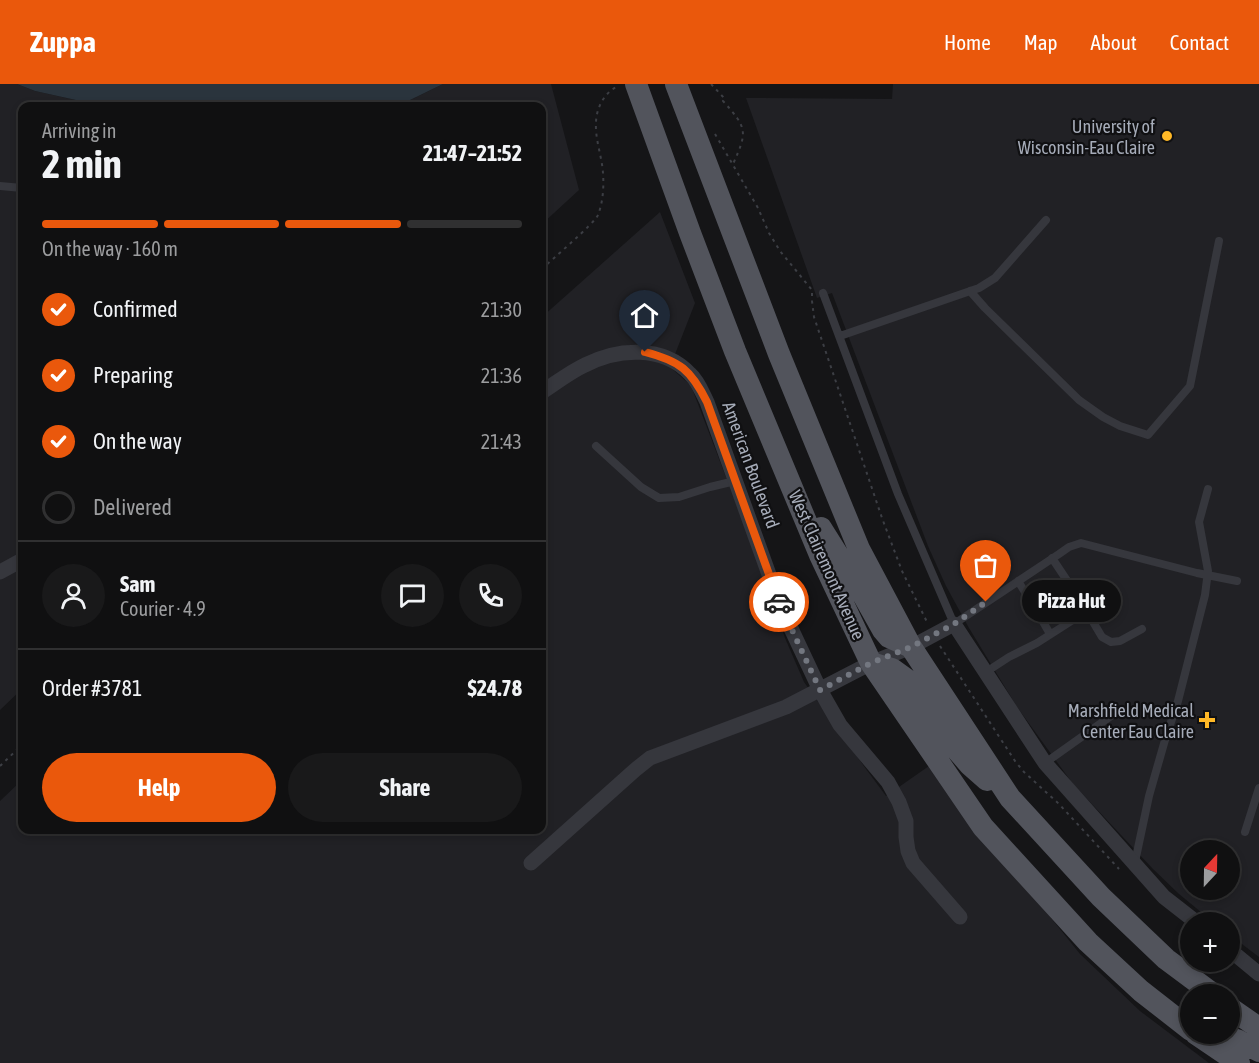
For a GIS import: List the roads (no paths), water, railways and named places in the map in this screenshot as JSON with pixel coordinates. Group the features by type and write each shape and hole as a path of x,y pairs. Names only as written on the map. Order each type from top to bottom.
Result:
{"main road":[{"name":"West Clairemont Avenue","path":"636,84 735,351 820,555 871,663 983,827 1088,942 1141,991 1180,1021"},
{"name":"West Clairemont Avenue","path":"676,84 778,354 859,549 911,647 1010,798 1101,897 1166,959 1200,984"},
{"path":"789,479 883,630 889,637 911,647"},
{"path":"871,663 892,669 910,682 957,750 970,765 1010,798"},
{"path":"1240,1015 1259,1028"},
{"path":"1240,1042 1259,1051"},
{"name":"West Clairemont Avenue","path":"1212,1044 1239,1063"}],"street":[{"name":"American Boulevard","path":"546,389 586,364 622,352 645,352 670,360 690,373 707,402 780,605 820,690 840,725 888,782 899,802 906,821 908,851 913,863 960,917"},
{"path":"0,572 18,562"},
{"path":"531,863 650,758 786,707 954,624 1045,763 1164,897 1183,912"},
{"path":"1240,958 1259,974"}],"lane":[{"path":"0,186 18,188"},
{"path":"840,336 979,288 995,278 1046,220"},
{"path":"969,291 1079,400 1120,426 1148,435 1190,386 1219,241"},
{"path":"823,293 898,494 954,624 1076,544 1084,543 1237,581"},
{"path":"596,446 641,488 659,498 679,497 735,481"},
{"path":"1135,864 1149,796 1178,701 1205,595 1208,575 1199,522 1208,489"},
{"path":"1052,558 1102,636 1112,642 1120,641 1142,628"},
{"path":"1018,581 1050,634"},
{"path":"986,672 1087,611"},
{"path":"1045,763 1111,716"},
{"path":"1245,832 1259,788"}],"place":[{"name":"University of Wisconsin-Eau Claire","path":"1167,136"},
{"name":"Pizza Hut","path":"986,602"},
{"name":"Marshfield Medical Center Eau Claire","path":"1207,720"}]}
